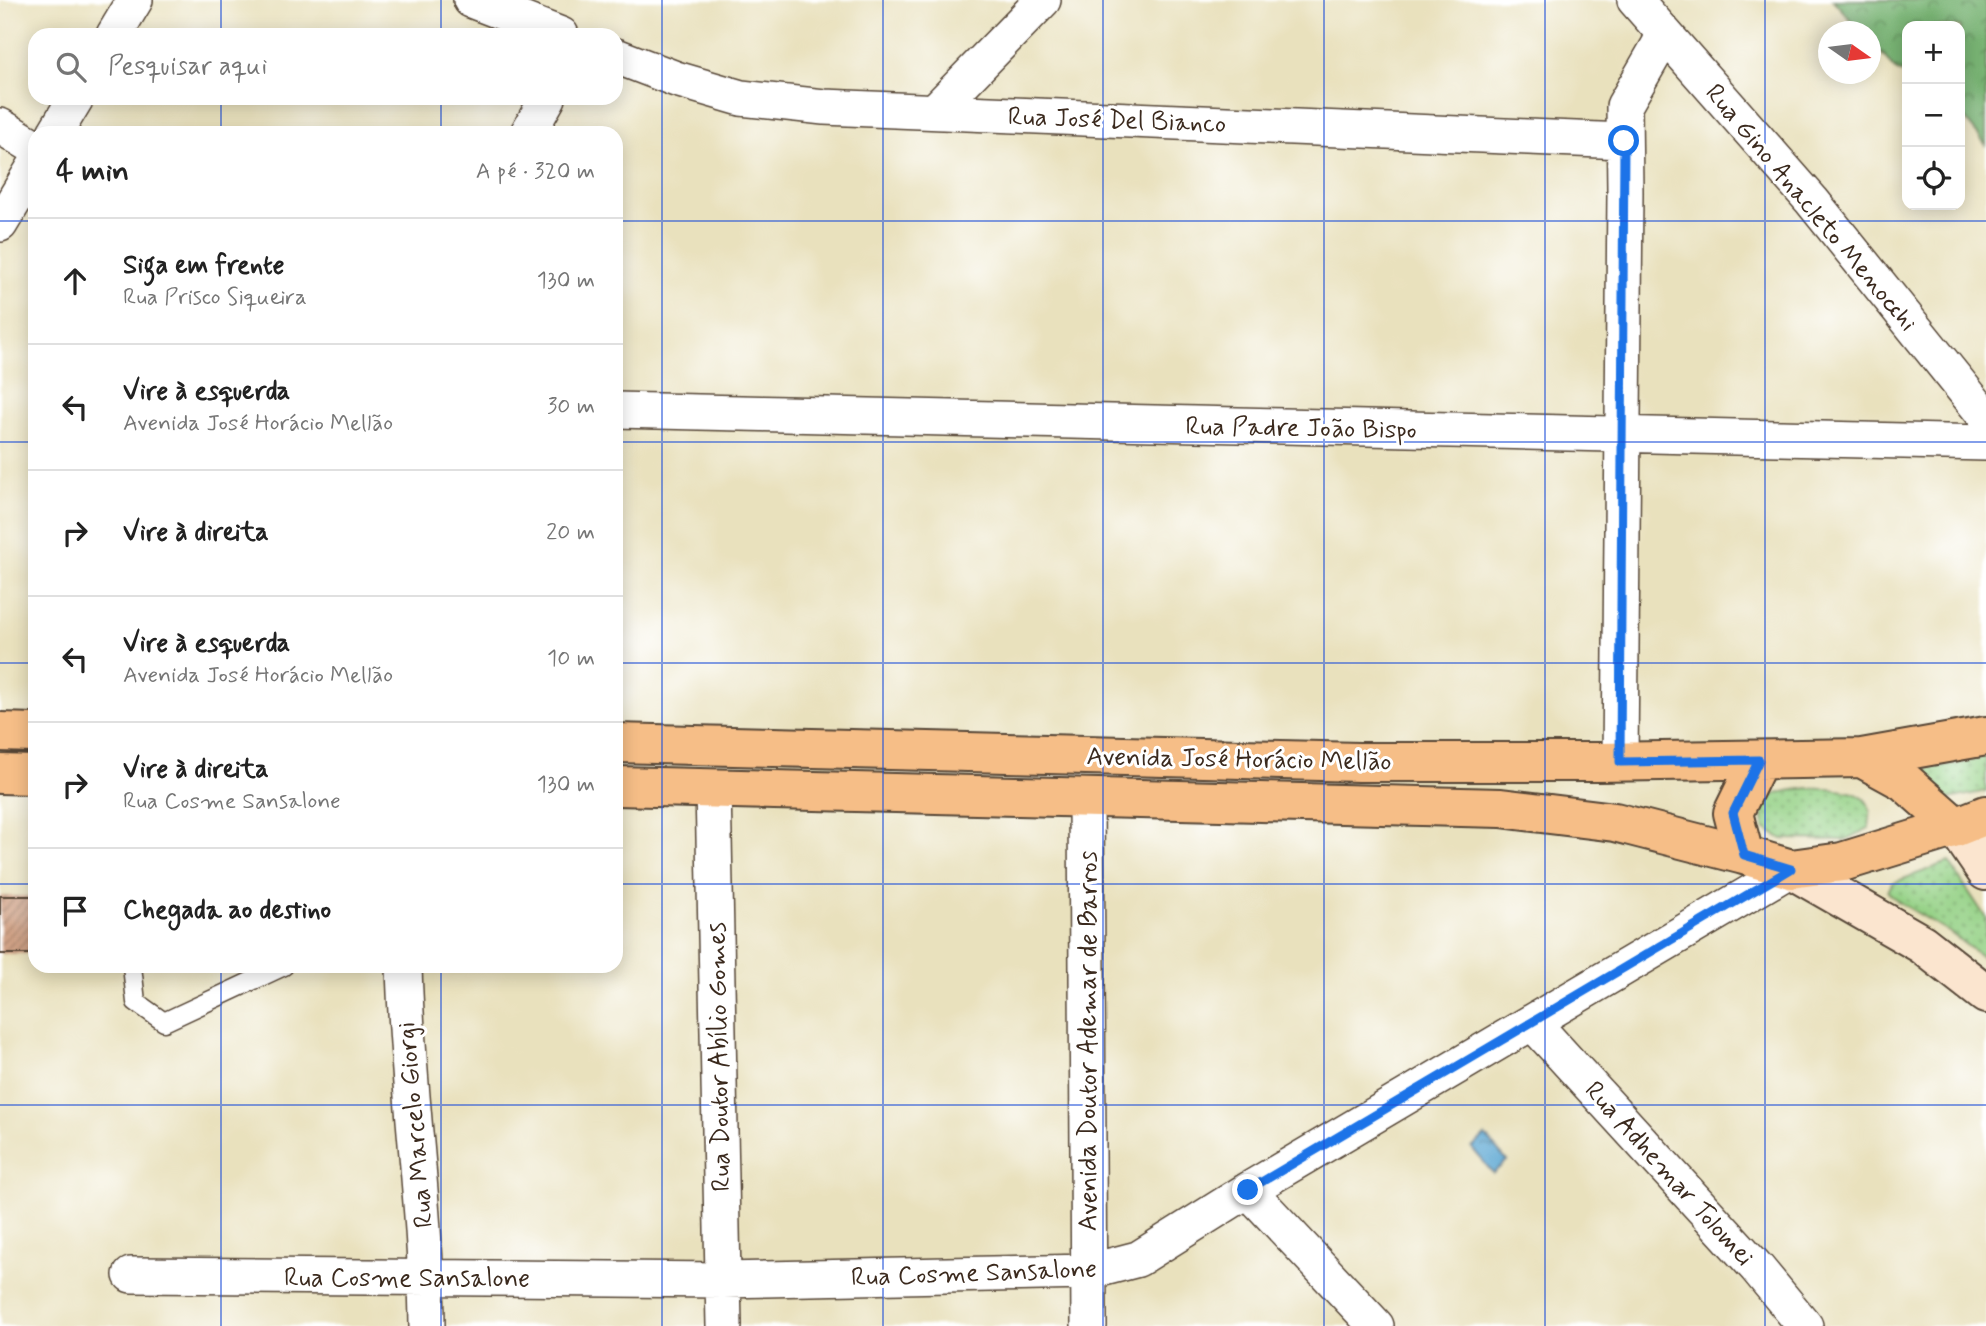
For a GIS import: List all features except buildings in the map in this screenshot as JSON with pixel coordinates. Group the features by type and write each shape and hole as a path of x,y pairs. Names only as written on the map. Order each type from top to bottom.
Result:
{"main road":[{"path":"0,732 28,733"},
{"name":"Avenida José Horácio Mellão","path":"623,743 1360,762 1620,762 1862,758 1986,736"},
{"path":"1862,758 1971,821 1986,871"},
{"path":"1744,855 1733,813 1759,760"},
{"path":"0,774 28,775"},
{"name":"Avenida José Horácio Mellão","path":"623,786 1501,808 1615,822 1791,869 1922,944 1986,994"},
{"name":"Avenida José Horácio Mellão","path":"1791,869 1842,862 1971,821"}],"street":[{"path":"118,28 135,0"},
{"path":"471,0 544,28"},
{"path":"935,111 1043,0"},
{"name":"Rua Gino Anacleto Menocchi","path":"1635,0 1812,201 1986,417"},
{"path":"1620,762 1624,106 1665,35"},
{"name":"Rua José Del Bianco","path":"623,59 676,79 741,98 824,107 1624,141"},
{"path":"59,126 72,105"},
{"path":"532,126 544,105"},
{"path":"0,126 28,143"},
{"path":"0,225 28,178"},
{"name":"Rua Padre João Bispo","path":"623,411 1986,443"},
{"name":"Rua Doutor Abílio Gomes","path":"713,788 724,1326"},
{"name":"Avenida Doutor Ademar de Barros","path":"1086,797 1089,1326"},
{"name":"Rua Cosme Sansalone","path":"131,1275 723,1280 1088,1272 1138,1259 1248,1190 1791,869"},
{"name":"Rua Marcelo Giorgi","path":"404,973 426,1277 426,1326"},
{"name":"Rua Adhemar Tolomei","path":"1532,1022 1757,1268 1805,1326"},
{"path":"1248,1190 1376,1326"}],"lane":[{"path":"133,973 136,1002 164,1023 269,973"}],"green space":[{"path":"1833,0 1986,0 1986,145 1965,119 1965,21 1902,21 1902,72 1897,71 1881,53 1881,21 1852,21"},
{"path":"1986,756 1986,791 1949,799 1919,781 1928,768"},
{"path":"1808,788 1845,791 1862,797 1870,811 1869,828 1845,840 1782,839 1765,828 1763,816 1767,801 1780,793"},
{"path":"1949,862 1986,918 1986,960 1888,892 1892,883"}],"water":[{"path":"1485,1136 1507,1161 1493,1173 1472,1148"}],"route":[{"path":"1248,1190 1791,869 1744,855 1733,813 1759,760 1620,762 1624,141"}]}
